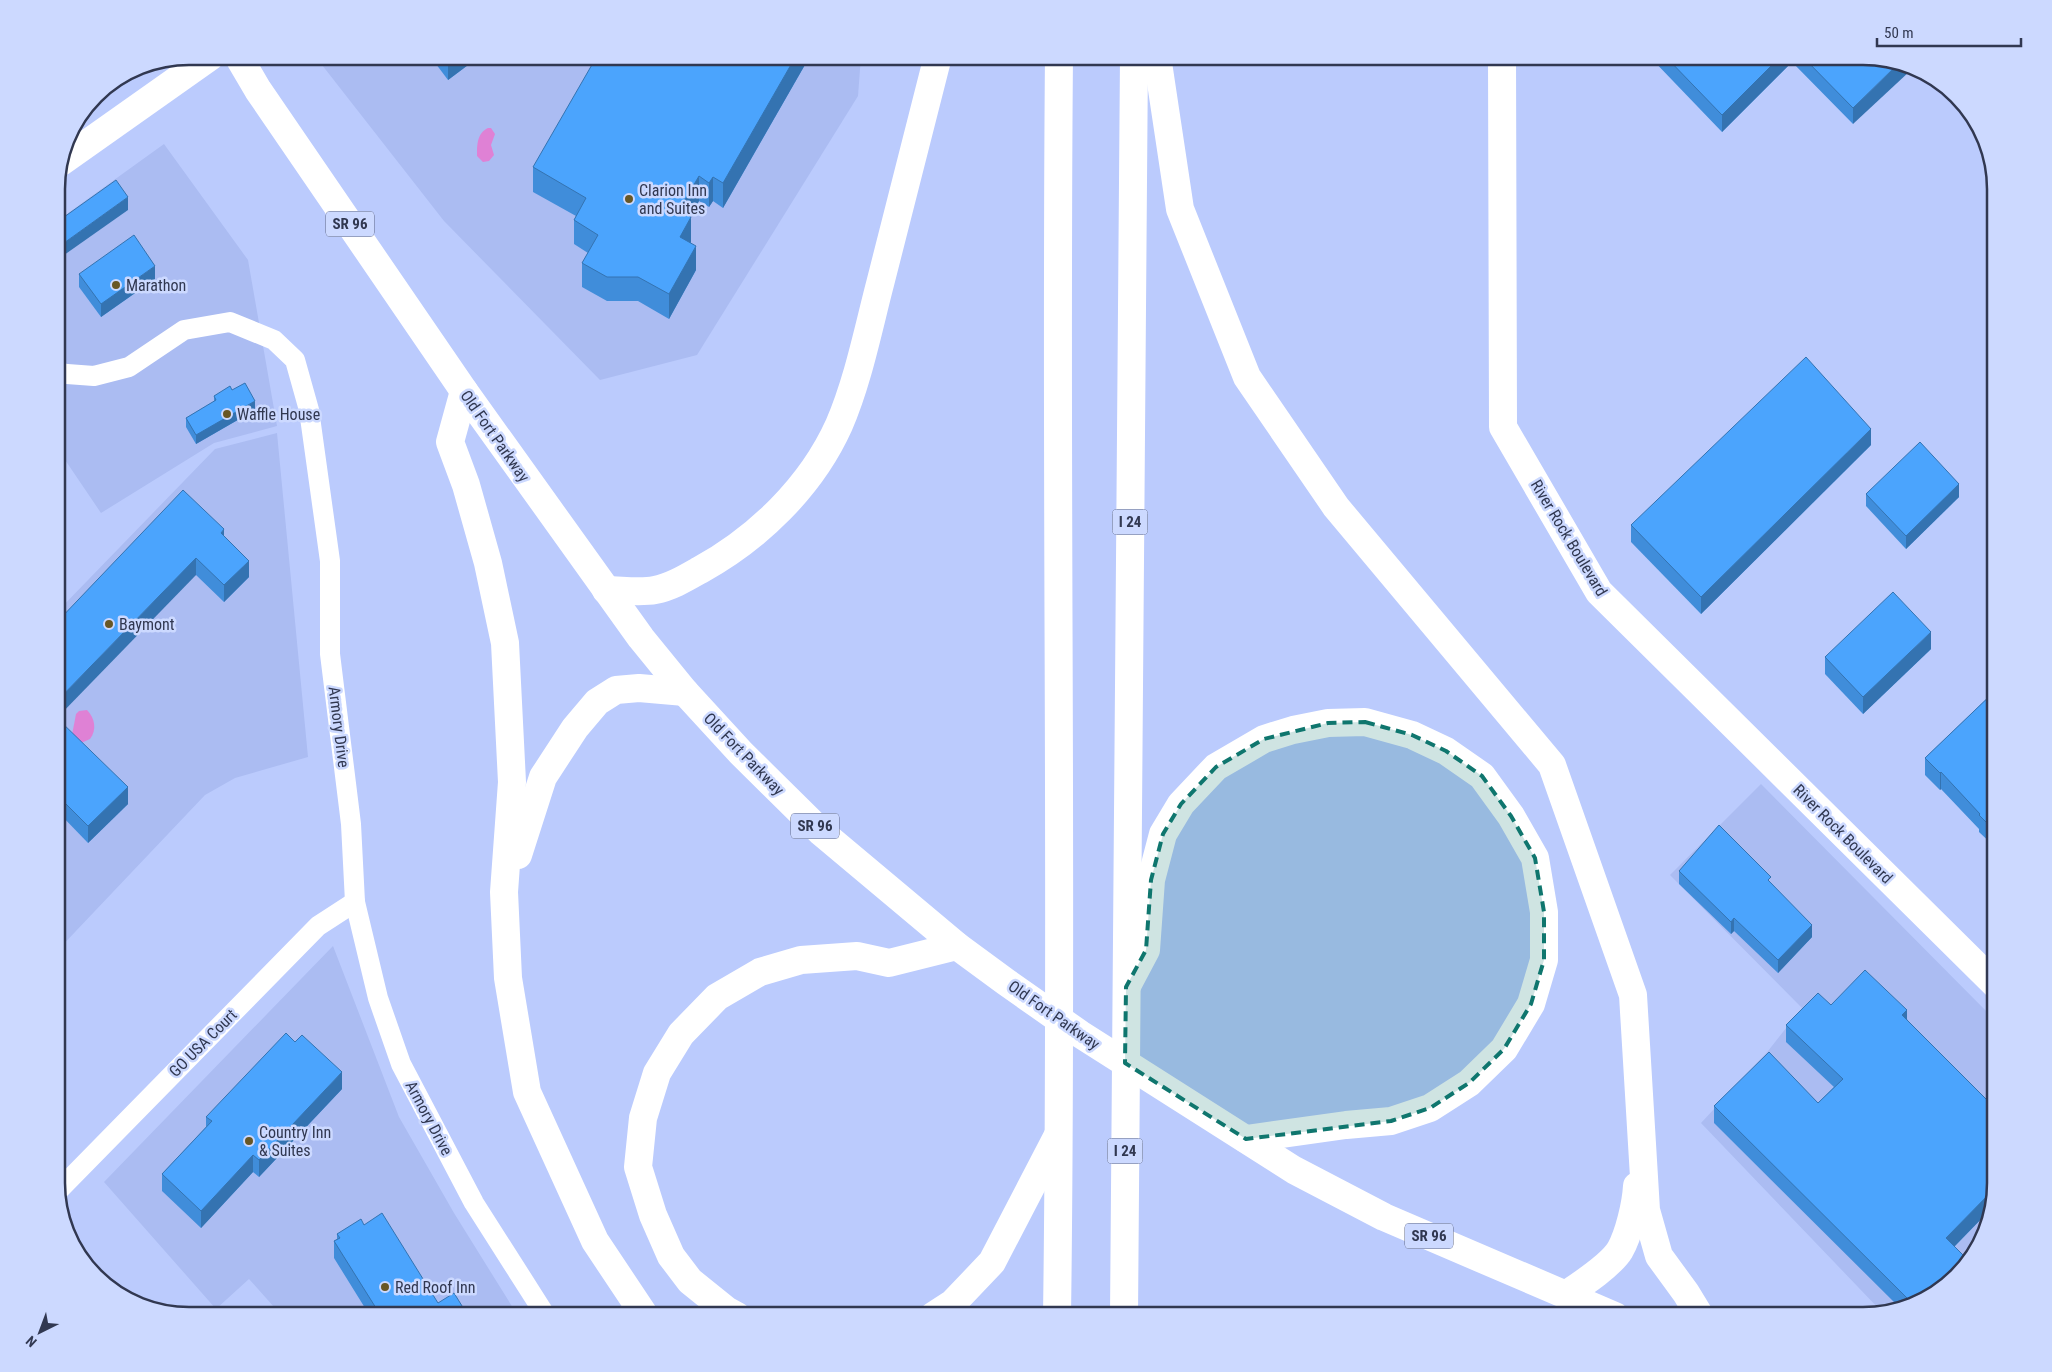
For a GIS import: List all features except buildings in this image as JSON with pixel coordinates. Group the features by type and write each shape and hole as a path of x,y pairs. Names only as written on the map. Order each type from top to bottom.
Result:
{"main road":[{"path":"69,156 198,65"},
{"name":"Old Fort Parkway","path":"243,65 258,90 464,391 606,590 685,692 740,753 821,832 957,946 1080,1034 1294,1170 1384,1217 1595,1307"},
{"path":"606,590 654,591 678,583 710,565 760,530 809,475 826,448 838,426 866,337 936,65"},
{"path":"1057,1307 1060,1131 1058,65"},
{"name":"I 24","path":"1124,1307 1134,65"},
{"path":"1158,65 1180,209 1247,377 1336,507 1552,765 1633,995 1642,1116 1636,1205 1620,1250 1594,1275 1567,1294"},
{"name":"River Rock Boulevard","path":"1502,65 1503,427 1599,592 1987,976"},
{"path":"464,391 450,442 466,485 488,563 505,644 512,782 504,892 508,978 526,1092 595,1240 639,1307"},
{"path":"508,978 518,853 543,777 575,728 597,702 616,690 639,688 685,692"},
{"path":"1126,987 1146,950 1151,880 1164,834 1181,804 1216,768 1264,739 1293,730 1328,723 1365,722 1420,739 1446,751 1482,776 1511,816 1535,858 1544,912 1544,960 1531,1004 1504,1049 1469,1083 1430,1108 1391,1121 1346,1125 1246,1139"},
{"path":"722,1307 690,1281 671,1256 653,1215 638,1168 644,1118 657,1073 681,1034 717,997 760,972 801,960 857,956 889,963 957,946"},
{"path":"948,1307 954,1303 992,1262 1060,1131"},
{"path":"1641,1140 1646,1210 1659,1256 1695,1307"}],"street":[{"name":"Armory Drive","path":"65,374 94,376 129,367 184,330 230,322 274,340 295,360 309,410 330,561 330,654 351,824 355,902 378,998 401,1064 474,1203 540,1307"},
{"name":"GO USA Court","path":"65,1184 318,926 355,902"}],"highlighted area":[{"path":"1365,722 1412,735 1446,751 1482,776 1511,816 1535,858 1544,912 1544,960 1531,1004 1504,1049 1469,1083 1430,1108 1391,1121 1246,1139 1125,1063 1126,987 1146,950 1151,880 1163,834 1181,804 1216,767 1264,739 1328,723"}],"shaded area":[{"name":"Clarion Inn and Suites","path":"322,65 860,65 858,96 697,355 600,380 444,221"},
{"path":"488,128 491,128 495,134 491,145 494,155 489,161 483,162 477,156 478,144 480,136"},
{"path":"164,144 248,260 277,426 214,443 101,513 65,460 65,215"},
{"path":"277,433 308,757 235,778 205,795 65,943 65,604 215,449"},
{"path":"87,710 93,720 94,732 90,739 81,743 72,735 76,714 79,711"},
{"path":"1761,784 1987,1012 1987,1183 1983,1215 1966,1252 1945,1276 1932,1286 1903,1300 1877,1306 1701,1123 1768,1051 1802,1008 1670,875"},
{"path":"333,946 399,1117 454,1213 512,1307 274,1307 249,1279 218,1307 214,1307 104,1182"}],"place":[{"name":"Clarion Inn and Suites","path":"629,199"},
{"name":"Marathon","path":"116,285"},
{"name":"Waffle House","path":"227,414"},
{"name":"Baymont","path":"109,624"},
{"name":"Country Inn & Suites","path":"249,1141"},
{"name":"Red Roof Inn","path":"385,1287"}]}
